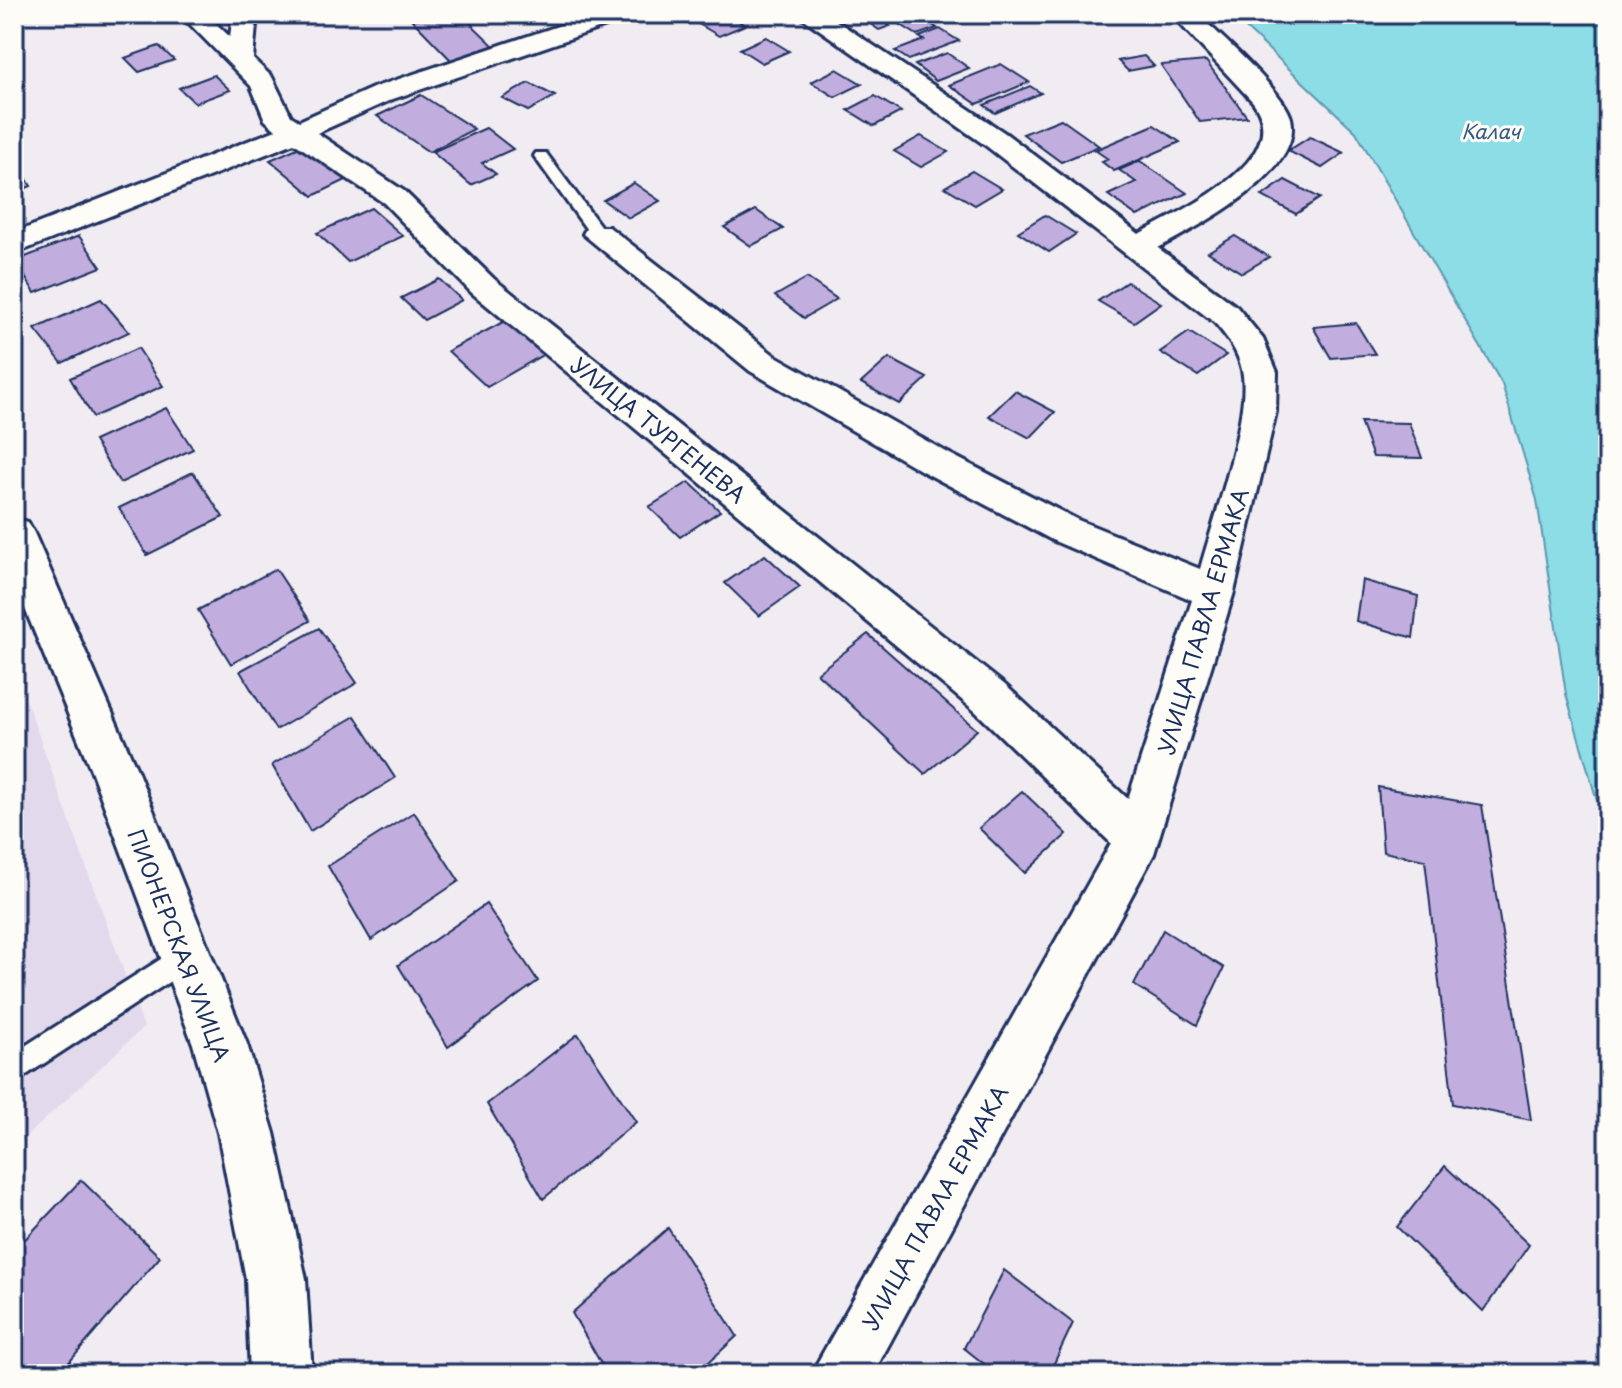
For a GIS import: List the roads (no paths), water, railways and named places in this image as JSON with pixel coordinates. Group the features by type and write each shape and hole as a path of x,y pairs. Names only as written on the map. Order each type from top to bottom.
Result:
{"street":[{"name":"УЛИЦА ТУРГЕНЕВА","path":"192,14 263,83 279,120 394,197 483,286 990,698 1138,839"},
{"path":"240,61 245,14"},
{"path":"14,244 297,132 384,93 618,14"},
{"name":"УЛИЦА ПАВЛА ЕРМАКА","path":"809,14 995,139 1226,315 1247,339 1260,372 1259,412 1214,592 1138,839 841,1374"},
{"path":"1137,247 1226,196 1255,173 1274,149 1280,132 1277,114 1213,42 1183,14"},
{"path":"598,234 762,363 935,462 1065,530 1214,592"},
{"name":"ПИОНЕРСКАЯ УЛИЦА","path":"14,533 114,770 220,1044 246,1133 276,1279 281,1374"}],"lane":[{"path":"541,156 598,234"},
{"path":"14,1069 186,956"}],"water":[{"name":"Калач","path":"1231,14 1608,14 1608,839 1566,694 1537,500 1502,384 1356,132"}]}
